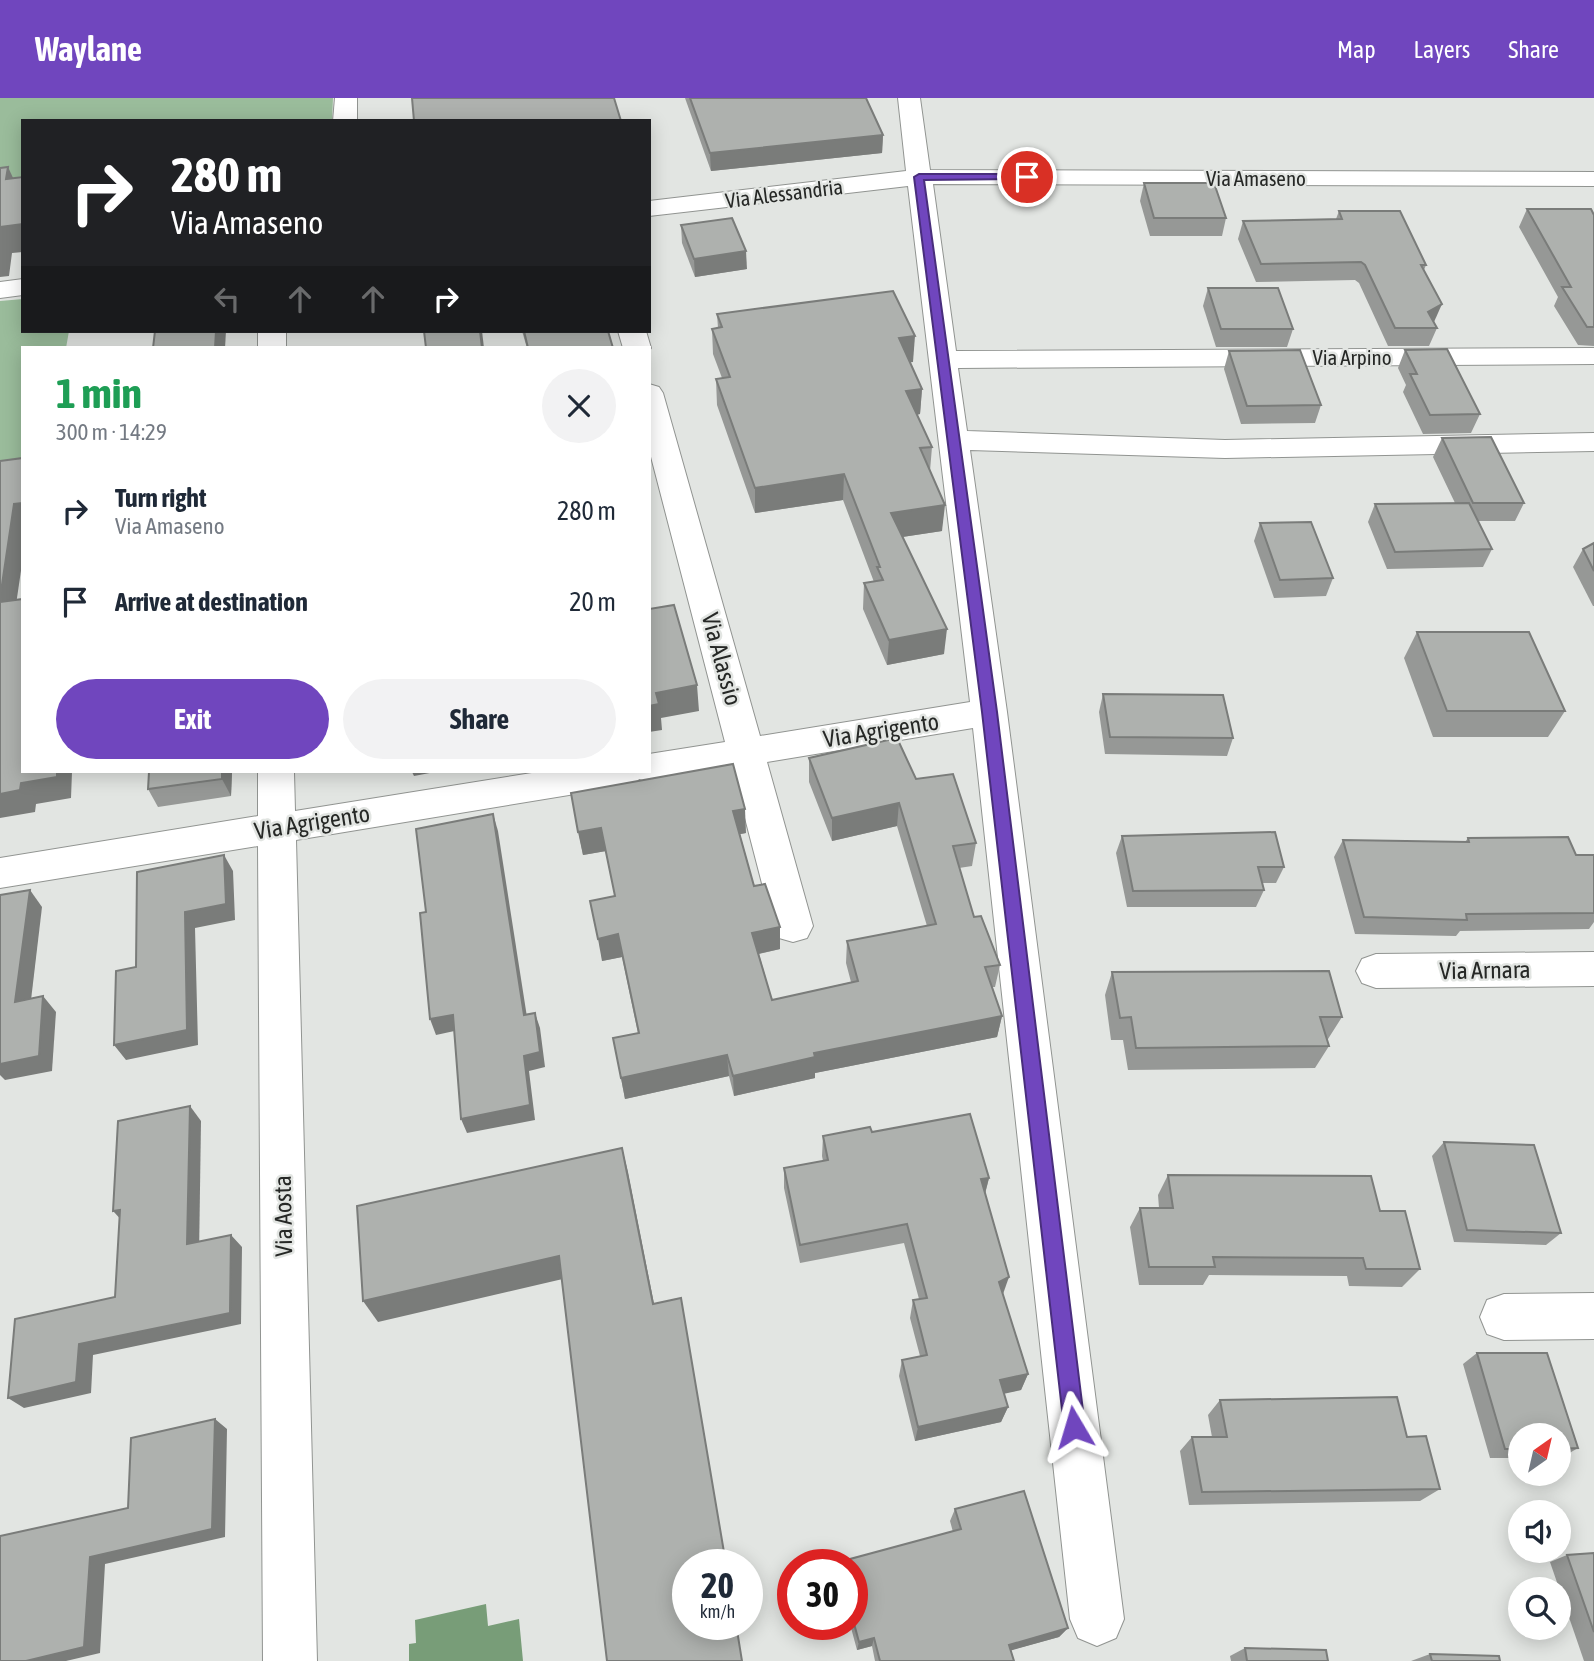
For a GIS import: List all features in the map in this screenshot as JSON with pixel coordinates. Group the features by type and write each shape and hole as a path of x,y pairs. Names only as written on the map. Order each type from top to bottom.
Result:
{"street":[{"path":"345,119 346,98"},
{"path":"909,98 989,712 1097,1619"},
{"name":"Via Amaseno","path":"919,177 1594,179"},
{"name":"Via Alessandria","path":"651,209 919,177"},
{"path":"0,290 21,287"},
{"name":"Via Arpino","path":"943,360 1594,356"},
{"name":"Via Alassio","path":"651,400 793,926"},
{"path":"954,440 1225,449 1594,442"},
{"name":"Via Agrigento","path":"651,768 989,712"},
{"name":"Via Aosta","path":"276,773 290,1661"},
{"name":"Via Agrigento","path":"0,873 618,773"},
{"name":"Via Arnara","path":"1376,971 1594,969"},
{"path":"1504,1317 1594,1316"}],"shaded area":[{"path":"0,98 333,98 332,119 21,119 21,181 0,183"},
{"path":"21,299 21,333 69,333 66,346 21,346 21,465 0,468 0,301"},
{"path":"486,1604 488,1626 519,1619 523,1661 409,1661 409,1644 416,1643 415,1620"}],"building":[{"path":"412,98 614,98 620,119 414,119"},
{"path":"690,98 866,98 883,135 710,153"},
{"path":"8,167 6,179 21,177 21,224 0,227 0,168"},
{"path":"1144,183 1214,183 1226,218 1154,218"},
{"path":"1527,209 1591,209 1594,215 1594,327 1587,327 1562,287 1571,287"},
{"path":"1339,211 1400,211 1426,265 1421,265 1442,304 1428,312 1437,328 1395,328 1365,265 1361,262 1261,264 1243,221 1342,219"},
{"path":"732,218 746,251 694,259 681,225"},
{"path":"1208,288 1278,288 1293,329 1221,329"},
{"path":"893,291 915,336 899,338 922,389 906,391 932,447 920,448 945,505 891,513 947,629 889,640 864,583 883,580 877,567 880,567 844,474 755,488 716,379 730,377 712,329 722,327 717,314"},
{"path":"155,333 216,333 215,346 153,346"},
{"path":"424,333 480,333 482,346 426,346"},
{"path":"524,333 609,333 612,346 528,346"},
{"path":"1447,349 1480,414 1430,415 1410,374 1417,374 1405,350"},
{"path":"1300,350 1321,405 1247,406 1229,351"},
{"path":"1491,437 1524,503 1473,503 1442,438"},
{"path":"21,458 21,503 14,504 0,598 0,461"},
{"path":"1469,503 1492,549 1395,552 1375,504"},
{"path":"1311,522 1333,578 1280,580 1260,523"},
{"path":"1594,543 1594,571 1583,549"},
{"path":"21,599 21,773 57,773 57,777 21,783 20,790 0,794 0,602"},
{"path":"674,605 697,685 656,693 659,704 651,706 651,609"},
{"path":"1417,632 1529,632 1565,711 1447,711"},
{"path":"1103,694 1223,695 1233,738 1110,737"},
{"path":"897,738 916,779 953,774 976,843 953,846 974,917 981,916 1000,965 985,967 1002,1016 814,1053 815,1057 733,1076 727,1055 621,1078 613,1038 639,1033 618,934 598,939 590,901 615,896 601,828 578,832 571,793 733,764 745,809 733,811 754,886 765,884 780,927 752,933 772,1000 858,981 847,941 936,924 899,803 832,818 809,758"},
{"path":"149,773 222,773 222,779 148,789"},
{"path":"493,814 524,1015 535,1013 540,1052 524,1056 530,1105 461,1119 453,1015 430,1019 420,913 426,912 416,829"},
{"path":"1275,832 1284,867 1258,867 1264,890 1133,891 1122,836"},
{"path":"1568,837 1576,855 1594,855 1594,913 1466,914 1467,920 1364,917 1343,840 1469,842 1468,838"},
{"path":"224,855 226,904 185,912 187,1030 114,1045 116,971 136,967 137,872"},
{"path":"30,890 15,1002 43,996 39,1056 0,1064 0,895"},
{"path":"1329,971 1342,1017 1320,1017 1329,1046 1136,1048 1131,1017 1120,1018 1112,972"},
{"path":"190,1106 187,1244 231,1235 230,1313 79,1344 76,1382 8,1398 15,1319 115,1297 120,1210 113,1211 118,1121"},
{"path":"970,1114 989,1178 981,1179 1009,1277 999,1282 1028,1374 1000,1380 1008,1407 918,1427 902,1360 927,1355 913,1300 927,1298 907,1224 800,1245 784,1168 828,1160 823,1136 870,1127 872,1132"},
{"path":"1444,1142 1534,1145 1561,1233 1467,1230"},
{"path":"622,1148 653,1304 681,1298 723,1549 672,1549 672,1640 739,1640 742,1661 607,1661 559,1256 363,1301 357,1206"},
{"path":"1168,1175 1371,1176 1380,1211 1405,1211 1420,1269 1366,1269 1363,1258 1213,1257 1215,1267 1149,1267 1140,1208 1173,1208"},
{"path":"1477,1353 1547,1353 1570,1423 1508,1423 1508,1449 1505,1449"},
{"path":"1397,1397 1407,1437 1426,1436 1440,1489 1202,1492 1192,1437 1227,1437 1220,1400"},
{"path":"215,1419 212,1529 90,1557 84,1647 26,1661 0,1661 0,1536 128,1508 131,1438"},
{"path":"1572,1430 1578,1448 1572,1448"},
{"path":"1024,1491 1068,1628 1009,1645 1014,1661 880,1661 874,1638 868,1640 868,1554 961,1529 955,1509"},
{"path":"1594,1553 1594,1632 1570,1563 1571,1555"},
{"path":"1245,1648 1326,1650 1328,1661 1247,1661"},
{"path":"1430,1654 1499,1656 1500,1661 1432,1661"}],"route":[{"path":"1027,177 919,177 989,712 1074,1427"}]}
